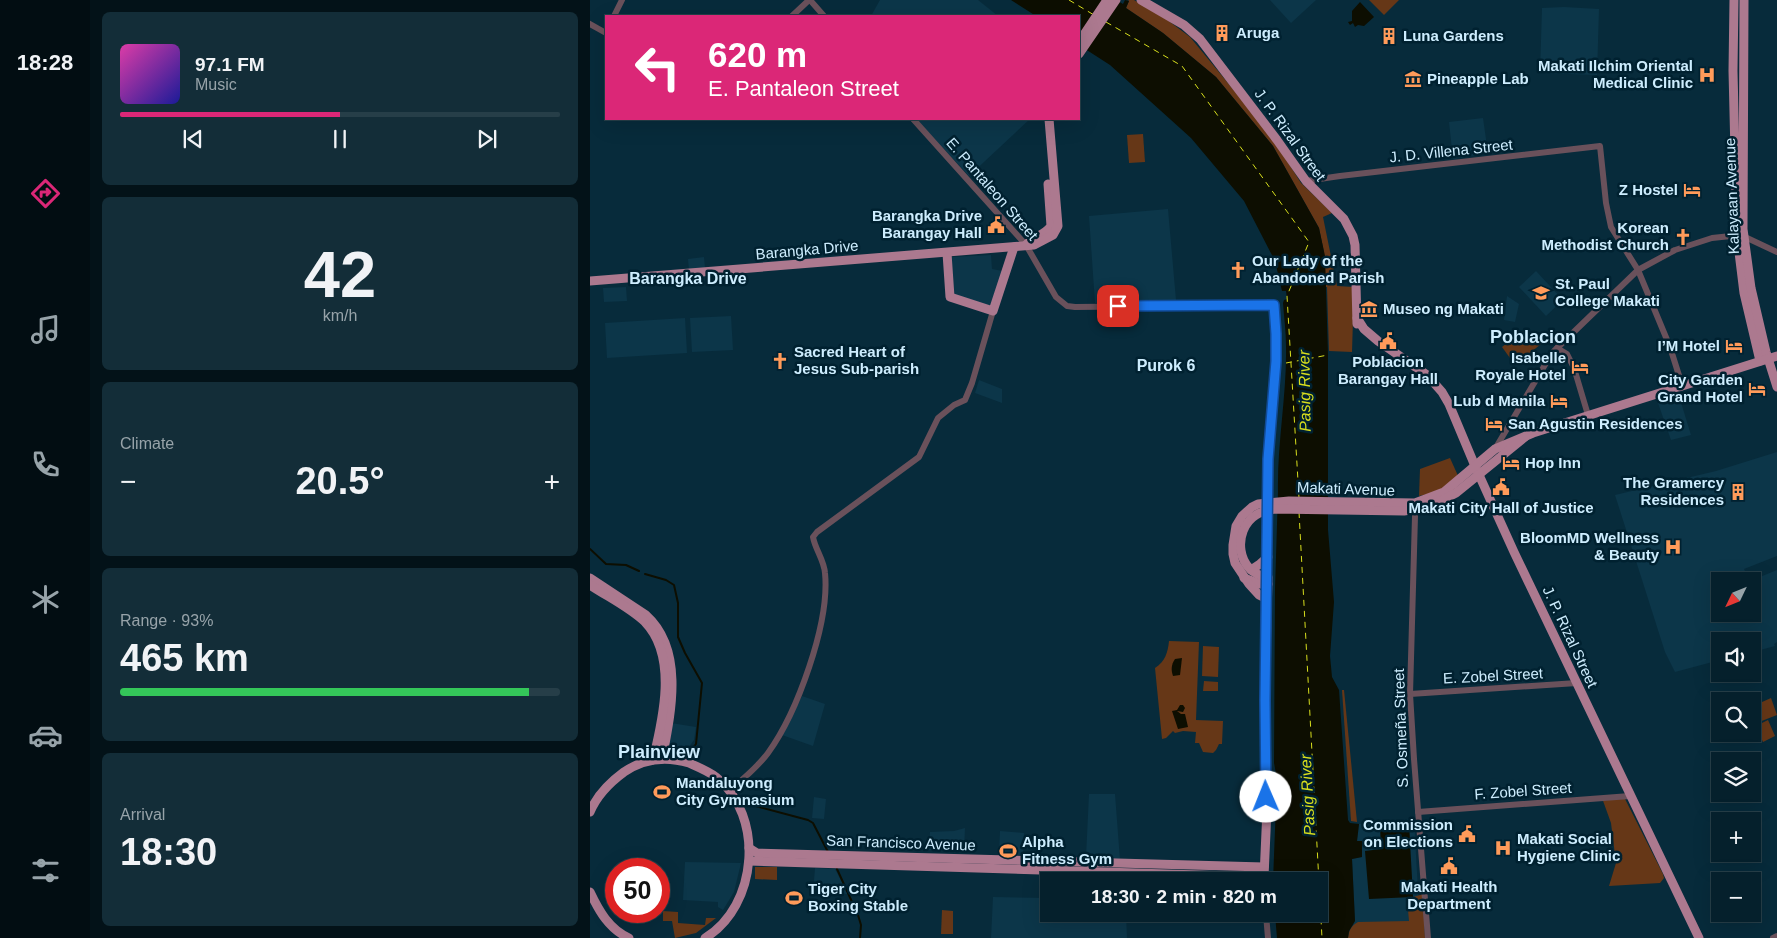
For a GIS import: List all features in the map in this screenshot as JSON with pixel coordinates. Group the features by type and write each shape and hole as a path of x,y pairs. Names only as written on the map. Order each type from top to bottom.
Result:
{"main road":[{"path":"1080,40 1107,0"},
{"path":"1080,53 1116,0"},
{"name":"J. P. Rizal Street","path":"1141,0 1184,26 1200,39 1272,133 1306,182 1344,219 1353,236 1357,325 1361,333 1369,339 1378,341 1427,375 1450,404 1477,470 1698,938"},
{"name":"Kalayaan Avenue","path":"1734,0 1733,71 1741,237 1751,288 1777,387"},
{"name":"Kalayaan Avenue","path":"1741,237 1744,0"},
{"name":"Barangka Drive","path":"1026,244 1031,239 1049,230 1052,224 1043,120"},
{"name":"Barangka Drive","path":"590,281 947,253 1014,247 1026,244 1034,245 1051,237 1058,226 1048,120"},
{"path":"947,253 950,296 993,311 1014,247"},
{"name":"Makati Avenue","path":"1245,571 1235,563 1233,545 1236,526 1246,511 1258,504 1289,501 1403,504 1440,497 1456,492 1495,450 1525,437 1768,358"},
{"name":"Makati Avenue","path":"1440,497 1525,437"},
{"path":"1416,498 1435,492 1440,497"},
{"path":"1415,516 1443,506 1456,492"},
{"path":"1245,571 1260,564 1268,557"},
{"path":"1245,571 1268,580 1265,700 1267,809 1264,872"},
{"path":"1245,571 1254,590 1267,599"},
{"path":"590,578 646,615 660,632 666,643 672,706 658,759"},
{"path":"590,585 639,617 656,637 661,650 665,683 665,705 658,759"},
{"path":"590,812 601,792 617,777 631,767 658,759 681,761 701,768 715,777 729,790 745,822 749,861 746,878 735,906 720,927 705,938"},
{"name":"San Francisco Avenue","path":"749,848 755,852 766,853 1264,867"},
{"name":"San Francisco Avenue","path":"749,861 1064,872"},
{"path":"590,892 605,918 619,932 629,938"}],"street":[{"path":"614,15 622,0"},
{"path":"793,15 810,0 823,15"},
{"path":"590,24 605,32"},
{"name":"E. Pantaleon Street","path":"914,120 1026,244 1056,298 1067,306 1274,305 1276,352 1268,459 1268,557"},
{"name":"J. D. Villena Street","path":"1306,182 1340,176 1600,146 1606,203 1611,227 1638,270"},
{"path":"1495,450 1544,366 1558,348 1638,270 1688,245 1712,238 1741,237 1777,252"},
{"path":"1638,270 1670,348 1682,386"},
{"path":"729,790 752,771 768,752 791,712 810,663 821,621 826,580 823,562 813,537 919,458 938,418 954,405 965,400 972,383 993,311"},
{"path":"1558,348 1567,354 1574,368 1588,415"},
{"name":"S. Osmeña Street","path":"1415,516 1410,694 1428,938"},
{"path":"1268,557 1268,580"},
{"name":"E. Zobel Street","path":"1410,694 1577,683"},
{"name":"F. Zobel Street","path":"1418,812 1630,796"},
{"path":"1267,922 1268,938"},
{"path":"1773,938 1777,936"}],"shaded area":[{"path":"880,0 978,0 997,15 872,15"},
{"path":"1128,0 1134,0 1166,19 1190,37 1275,142 1301,183 1332,213 1323,217 1337,286 1354,287 1352,352 1329,351 1327,287 1324,252 1319,228 1273,146 1216,77 1163,33 1126,8"},
{"path":"1270,0 1316,0 1291,23"},
{"path":"1369,0 1399,0 1384,15"},
{"path":"1542,8 1599,9 1597,75 1540,73"},
{"path":"1483,118 1488,153 1453,159 1449,122"},
{"path":"917,120 1029,120 969,176"},
{"path":"1143,134 1145,162 1129,163 1127,135"},
{"path":"1168,209 1176,300 1095,303 1089,216"},
{"path":"991,255 992,269 1003,271 992,306 954,296 951,257"},
{"path":"704,257 705,268 689,270 688,259"},
{"name":"St. Paul College Makati","path":"1536,271 1563,300 1546,316 1519,287"},
{"path":"626,287 627,301 604,302 603,288"},
{"path":"1507,296 1519,304 1515,322 1504,320"},
{"path":"731,316 733,350 692,352 690,318"},
{"path":"685,318 687,353 607,358 605,323"},
{"path":"1522,331 1533,335 1541,344 1515,365 1502,347"},
{"path":"979,380 1002,389 1002,403 975,393"},
{"path":"1679,396 1691,435 1671,440 1658,403"},
{"path":"1777,452 1777,556 1744,569 1746,572 1711,572 1711,622 1761,622 1761,577 1777,570 1777,642 1774,644 1775,646 1761,650 1761,632 1711,632 1711,662 1675,672 1665,652 1615,495 1716,471"},
{"path":"1450,458 1459,478 1442,491 1419,496 1420,469"},
{"path":"1169,641 1199,642 1196,720 1223,721 1222,744 1219,744 1213,753 1203,752 1199,743 1195,743 1196,732 1183,731 1175,733 1173,731 1166,738 1162,739 1155,668 1165,656"},
{"path":"1203,646 1219,647 1218,677 1202,676"},
{"path":"1204,681 1218,682 1218,691 1203,691"},
{"path":"1342,690 1344,690 1357,822 1351,821"},
{"path":"802,696 825,704 813,746 782,735"},
{"path":"1771,698 1777,715 1761,721 1761,702"},
{"path":"1768,720 1775,736 1763,742 1761,724"},
{"path":"671,723 696,727 694,740 683,755 666,752"},
{"path":"1089,794 1115,794 1120,860 1086,857"},
{"path":"814,797 826,799 824,819 812,818"},
{"path":"1624,797 1663,874 1664,878 1660,883 1609,886 1616,863 1611,823 1602,798"},
{"path":"1414,819 1420,926 1348,938 1355,920 1352,859 1362,857 1361,841 1357,841 1359,824"},
{"path":"965,828 964,851 929,850 930,832 954,831"},
{"path":"1000,831 1024,833 1023,855 999,855"},
{"path":"685,862 741,863 734,892 723,910 718,907 718,902 683,900"},
{"path":"755,867 777,867 777,880 755,879"},
{"path":"815,868 835,869 848,894 813,893"},
{"path":"1423,894 1425,938 1348,938 1351,928 1358,922 1409,921 1407,899"},
{"path":"993,897 1040,898 1040,922 1126,922 1127,938 991,938"},
{"path":"942,910 953,911 953,934 941,934"},
{"path":"670,911 678,912 678,923 705,925 706,918 716,918 696,933 675,938 672,921 670,921"}],"water":[{"name":"Pasig River","path":"1011,0 1116,0 1123,4 1125,0 1129,1 1126,8 1163,33 1216,77 1273,146 1319,228 1325,256 1328,355 1328,530 1334,602 1330,656 1332,677 1339,690 1348,820 1350,823 1359,824 1357,841 1362,841 1362,857 1352,859 1355,921 1349,931 1348,938 1277,938 1276,922 1328,922 1328,872 1273,872 1277,779 1274,763 1275,590 1279,455 1286,364 1283,303 1287,299 1286,291 1282,291 1275,261 1244,201 1191,138 1110,65 1080,46 1080,15 1034,15"},
{"path":"1360,2 1374,17 1364,26 1358,25 1355,27 1353,23 1350,25 1348,22 1352,21 1352,11"},
{"path":"1182,658 1180,675 1173,676 1172,668 1175,659"},
{"path":"1180,705 1183,705 1185,708 1183,712 1177,711 1185,714 1188,727 1178,729 1172,711 1177,710"},
{"path":"1409,823 1413,897 1369,899 1365,851 1381,849 1380,824"}],"waterway":[{"path":"590,549 606,564 626,565 639,571"},
{"path":"645,574 666,580 674,585 678,603 678,637 702,683 696,744 688,754"},
{"path":"744,803 808,820 813,823 828,852"},
{"path":"837,869 858,915 861,925 860,938"}],"ferry route":[{"path":"1069,0 1094,15"},
{"path":"1106,22 1182,66 1309,242 1287,296 1299,498"},
{"path":"1286,363 1328,355"},
{"path":"1299,512 1322,938"}],"place":[{"name":"Aruga","path":"1222,33"},
{"name":"Luna Gardens","path":"1389,36"},
{"name":"Makati Ilchim Oriental Medical Clinic","path":"1707,75"},
{"name":"Pineapple Lab","path":"1413,79"},
{"name":"Z Hostel","path":"1692,190"},
{"name":"Barangka Drive Barangay Hall","path":"996,225"},
{"name":"Korean Methodist Church","path":"1683,237"},
{"name":"Our Lady of the Abandoned Parish","path":"1238,270"},
{"name":"St. Paul College Makati","path":"1541,293"},
{"name":"Museo ng Makati","path":"1369,309"},
{"name":"Poblacion Barangay Hall","path":"1388,341"},
{"name":"I’M Hotel","path":"1734,346"},
{"name":"Sacred Heart of Jesus Sub-parish","path":"780,361"},
{"name":"Isabelle Royale Hotel","path":"1580,367"},
{"name":"City Garden Grand Hotel","path":"1757,389"},
{"name":"Lub d Manila","path":"1559,401"},
{"name":"San Agustin Residences","path":"1494,424"},
{"name":"Hop Inn","path":"1511,463"},
{"name":"Makati City Hall of Justice","path":"1501,487"},
{"name":"The Gramercy Residences","path":"1738,492"},
{"name":"BloomMD Wellness & Beauty","path":"1673,547"},
{"name":"Mandaluyong City Gymnasium","path":"662,792"},
{"name":"Commission on Elections","path":"1467,834"},
{"name":"Makati Social Hygiene Clinic","path":"1503,848"},
{"name":"Alpha Fitness Gym","path":"1008,851"},
{"name":"Makati Health Department","path":"1449,866"},
{"name":"Tiger City Boxing Stable","path":"794,898"}],"district":[{"name":"Barangka Drive","path":"688,278"},
{"name":"Poblacion","path":"1533,337"},
{"name":"Purok 6","path":"1166,365"},
{"name":"Plainview","path":"659,752"}],"route":[{"path":"1118,306 1274,305 1276,361 1268,459 1265,700 1266,797"}]}
